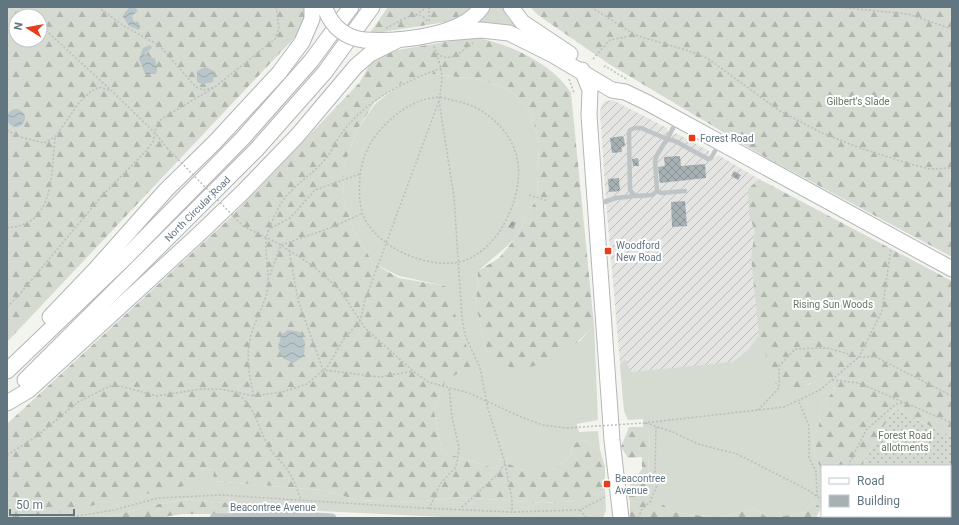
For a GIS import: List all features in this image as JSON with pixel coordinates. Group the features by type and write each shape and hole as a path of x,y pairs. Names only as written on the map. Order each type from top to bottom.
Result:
{"main road":[{"path":"11,367 49,318 94,271 128,231 230,127 279,73 302,42 312,18 312,7"},
{"name":"North Circular Road","path":"11,367 81,301 243,138 311,61 351,7"},
{"name":"North Circular Road","path":"7,398 256,150 325,72 372,7"},
{"path":"434,39 468,21 482,7"},
{"path":"511,7 522,22 569,64 590,108"},
{"path":"326,12 343,33 353,38 364,40 434,39 497,31 527,41 583,72 624,88 678,120 952,269"},
{"path":"7,404 29,390 243,192 296,136 356,66 370,54 398,40"},
{"path":"569,64 616,81 624,88"},
{"path":"583,72 590,90 612,440 621,518"},
{"path":"590,108 593,98 624,88"}],"street":[{"name":"Beacontree Avenue","path":"214,518 332,518"}],"lane":[{"path":"657,191 655,161 678,120"},
{"path":"635,196 630,190 630,130 641,128 675,141 708,159 711,158 720,143"},
{"path":"596,204 616,198 652,194 657,191 661,193 685,191"}],"path":[{"path":"98,7 124,26 160,46 196,87 203,90 214,87"},
{"path":"7,307 19,295 101,197 146,152 153,142 156,134 157,123 214,87 274,39 279,28 276,7"},
{"path":"382,30 410,16 416,15 422,16 429,24 428,7"},
{"path":"416,15 428,7"},
{"path":"591,7 635,35 707,58 780,111 820,132 850,144 910,164 930,169 952,168"},
{"path":"837,7 908,14 952,29"},
{"path":"48,32 156,134 167,148 243,226 267,237 289,250 313,266 339,289 365,328 413,371 428,382 449,387 487,400 532,421 567,428 644,423 757,411 784,407 799,402 820,390 859,357 882,311 891,244"},
{"path":"593,58 610,40 635,35"},
{"path":"7,456 37,436 78,402 110,386 120,386 157,396 201,389 221,389 254,396 282,392 307,384 324,370 328,366 343,340 360,321 365,300 439,101 442,80 441,68 434,39"},
{"path":"436,52 445,58 451,58 475,42"},
{"path":"569,64 574,93"},
{"path":"604,67 624,88"},
{"path":"254,396 250,383 249,363 251,333 267,292 269,277 267,237 280,204 328,157 341,134 364,108 379,97 405,83 441,68"},
{"path":"7,130 20,137 44,143 55,137 79,103 90,92 99,87 106,88 114,93"},
{"path":"440,97 463,102 479,110 494,121 507,135 515,153 520,172 516,195 509,215 494,239 474,257 458,262 438,263 417,259 387,244 376,234 363,213 359,188 360,174 364,155 380,130 392,117 414,102 427,98 440,97"},
{"path":"439,101 454,197 465,336 480,368 487,400 505,463 512,499 512,512"},
{"path":"7,228 31,220 38,214 48,195 55,137"},
{"path":"270,228 290,218 315,190 360,174"},
{"path":"529,195 548,201"},
{"path":"281,245 330,228 363,213"},
{"path":"269,277 281,245"},
{"path":"289,250 298,300 324,370"},
{"path":"757,411 779,388 779,366 795,349 827,348 859,357 876,357 952,396"},
{"path":"324,370 380,378 413,371"},
{"path":"832,380 859,383 952,423"},
{"path":"429,509 440,484 456,467 459,448 452,417 449,387"},
{"path":"233,392 241,396 252,408 262,435 269,448 289,472 301,500"},
{"path":"799,402 808,426 809,458 816,471 817,497"},
{"path":"848,465 866,430 896,404 903,402"},
{"path":"644,423 656,426 698,444 737,454 808,490 821,499"},
{"path":"638,518 642,509 650,502 658,483 655,472 656,426"},
{"path":"459,510 499,472 505,463"},
{"path":"66,518 114,510 158,498 222,496 429,509 512,512 580,510 610,494"},
{"path":"580,510 587,518"}],"shaded area":[{"path":"613,100 667,128 668,133 672,135 676,133 709,151 709,155 714,158 718,155 759,179 777,385 623,398 606,202 600,112 602,104 605,101"}],"green space":[{"path":"7,7 306,7 307,15 296,36 7,342"},
{"path":"388,7 474,7 453,21 369,34"},
{"path":"487,7 503,7 507,17 523,33 504,24 478,23 477,21"},
{"name":"Gilbert's Slade","path":"530,7 952,7 952,257 758,153 609,64 538,15"},
{"path":"481,36 482,39 506,46 532,58 555,74 571,93 594,325 576,344 567,351 558,357 538,365 512,369 486,349 476,305 478,271 499,258 514,240 537,198 539,143 531,111 508,89 482,80 434,74 403,82 374,103 357,130 344,166 343,197 354,231 373,263 399,278 445,286 473,365 446,380 434,411 442,452 493,468 507,463 524,471 552,471 571,455 572,444 584,440 600,450 605,467 605,491 581,501 541,503 462,497 416,502 358,500 322,490 213,481 214,470 198,468 193,484 52,514 7,518 7,424 230,218 360,82 373,58 391,51"},
{"path":"434,74 482,80 508,89 531,111 539,143 537,198 514,240 478,271 476,305 486,349 579,342 594,325 598,420 577,424 579,432 598,431 600,450 584,440 572,444 571,455 552,471 524,471 507,463 493,468 442,452 434,411 446,380 445,286 399,276 373,263 354,231 343,197 344,166 357,130 375,104 403,82"},
{"name":"Rising Sun Woods","path":"759,179 952,281 952,437 894,408 863,465 821,465 821,469 815,455 813,437 819,426 820,414 824,404 835,388 830,381 824,380 797,388 776,384 759,335 751,258 755,231 749,215 748,189"},
{"path":"759,335 776,384 808,385 820,379 830,381 835,388 824,404 820,414 819,426 813,437 815,455 821,469 821,508 813,501 804,513 768,518 755,508 720,518 672,512 658,500 648,500 644,496 648,475 650,433 643,427 643,419 628,420 624,411 620,365 625,359 631,372 733,362 748,350"},
{"name":"Forest Road allotments","path":"894,408 952,437 952,518 830,518 951,517 951,465 863,465"},
{"path":"629,427 643,427 650,433 648,475 644,496 648,500 658,500 672,512 720,518 630,518 630,502 627,489 642,469 642,457 628,458 621,447"},
{"path":"198,468 215,470 213,481 322,490 358,500 416,502 462,497 541,503 581,501 605,491 606,510 603,518 463,518 279,509 238,510 228,502 216,503 188,499 159,504 104,518 11,518 52,514"},
{"path":"189,499 216,503 228,502 238,510 223,514 182,514 158,518 104,518 159,504"},
{"path":"813,501 821,508 816,518 768,518 804,513"},
{"path":"755,508 768,518 720,518"}],"water":[{"path":"129,7 135,7 138,11 132,16 133,20 140,26 139,30 129,26 123,17"},
{"path":"150,45 152,48 144,54 155,59 157,68 156,74 145,74 139,59 143,48"},
{"path":"206,67 214,71 213,82 203,84 197,82 197,71"},
{"path":"16,109 22,112 25,118 22,124 16,127 10,124 7,118 10,112"},
{"path":"288,330 300,332 305,342 304,356 294,363 284,359 278,348 281,335"}],"building":[{"path":"622,136 624,138 625,146 621,147 622,152 612,153 610,138"},
{"path":"680,156 681,166 705,164 706,178 660,183 658,167 665,166 664,157"},
{"path":"638,158 639,166 633,166 632,159"},
{"path":"734,171 741,175 738,180 731,176"},
{"path":"619,178 620,191 609,192 608,179"},
{"path":"685,201 687,226 672,227 671,202"},
{"path":"512,221 516,223 513,229 508,227"}],"place":[{"name":"Forest Road","path":"692,138"},
{"name":"Woodford New Road","path":"608,251"},
{"name":"Beacontree Avenue","path":"607,484"}]}
